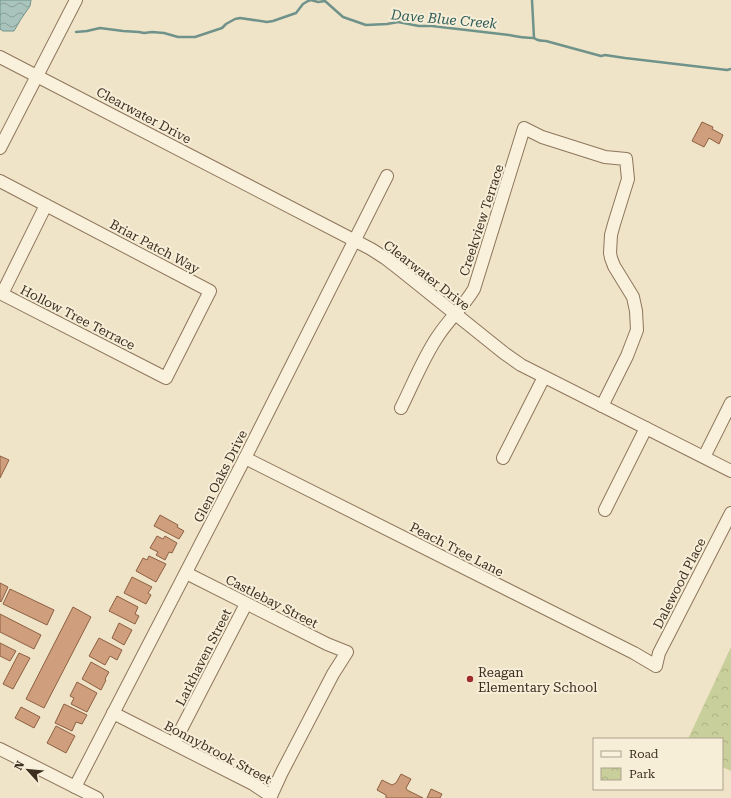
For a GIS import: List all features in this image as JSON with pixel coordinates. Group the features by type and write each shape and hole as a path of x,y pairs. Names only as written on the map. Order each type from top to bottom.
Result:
{"street":[{"path":"0,148 76,0"},
{"name":"Clearwater Drive","path":"0,57 355,241 385,258 513,360 731,471"},
{"name":"Creekview Terrace","path":"401,408 433,344 444,327 467,301 474,289 524,128 542,137 605,157 626,159 628,179 614,224 610,244 610,253 614,266 633,296 636,311 637,330 627,356 602,406"},
{"name":"Glen Oaks Drive","path":"75,787 245,458 387,176"},
{"name":"Briar Patch Way","path":"0,181 210,290 166,378"},
{"name":"Hollow Tree Terrace","path":"46,205 2,294 166,378"},
{"path":"503,458 544,377"},
{"path":"704,457 731,403"},
{"path":"605,510 646,428"},
{"name":"Peach Tree Lane","path":"245,458 634,653 656,666"},
{"name":"Dalewood Place","path":"656,666 659,653 731,513"},
{"name":"Castlebay Street","path":"186,573 327,644 348,652"},
{"name":"Larkhaven Street","path":"174,743 246,604"},
{"name":"Bonnybrook Street","path":"113,713 253,784 271,796 281,774 334,674 348,652"},
{"path":"0,749 97,798"}],"green space":[{"path":"731,647 731,771 723,767 723,738 688,738"}],"water":[{"path":"0,0 31,0 30,6 14,31 3,31 0,29"}],"building":[{"path":"702,122 713,127 712,129 723,135 719,144 709,138 704,147 692,141"},
{"path":"0,456 9,460 0,478"},
{"path":"160,515 178,525 177,527 184,531 179,539 154,526"},
{"path":"157,536 163,539 165,536 177,543 172,553 169,552 165,560 156,555 158,552 150,548"},
{"path":"149,556 166,564 156,582 136,571 143,558 147,560"},
{"path":"132,577 152,587 148,593 151,595 146,604 124,593"},
{"path":"0,583 8,587 1,602 0,601"},
{"path":"10,589 54,610 47,625 3,604"},
{"path":"117,596 138,607 135,614 139,616 135,624 109,611"},
{"path":"73,607 91,617 44,708 26,699"},
{"path":"0,614 41,635 34,649 0,632"},
{"path":"119,623 132,630 124,645 112,638"},
{"path":"99,638 122,650 117,660 110,656 105,665 89,656"},
{"path":"0,643 16,651 10,661 0,656"},
{"path":"19,653 30,658 13,689 3,684"},
{"path":"91,662 109,672 101,690 82,679"},
{"path":"77,682 97,693 87,712 71,704 74,698 70,696"},
{"path":"64,704 87,715 82,724 76,722 72,731 55,723"},
{"path":"21,707 40,717 34,728 15,718"},
{"path":"56,726 75,736 66,753 47,743"},
{"path":"401,774 411,779 406,788 407,790 423,798 386,798 386,795 377,790 382,780 392,785 396,783"},
{"path":"431,789 442,794 440,798 427,798"}],"waterway":[{"name":"Dave Blue Creek","path":"76,32 100,28 144,33 164,33 178,37 195,37 222,28 235,19 240,18 267,22 273,21 296,13 303,4 311,0 318,2 325,1 343,17 366,25 398,22 419,26 432,26 534,38 601,56 605,55 727,70 731,69"},
{"path":"532,0 534,38"}],"place":[{"name":"Reagan Elementary School","path":"470,679"}]}
